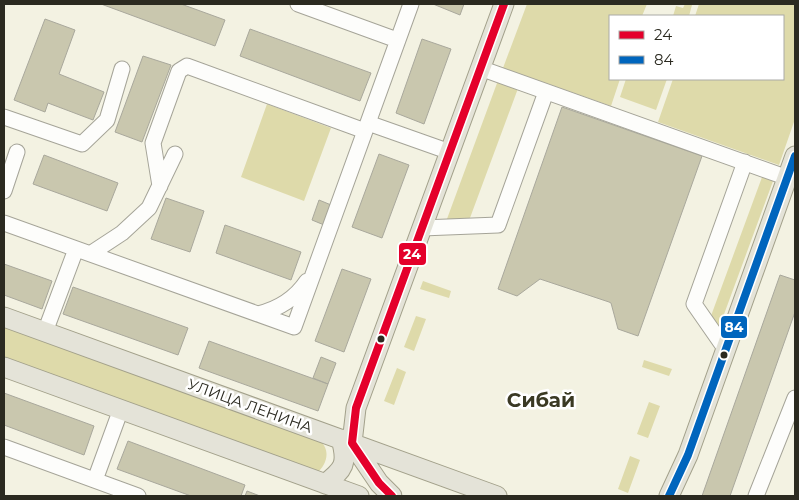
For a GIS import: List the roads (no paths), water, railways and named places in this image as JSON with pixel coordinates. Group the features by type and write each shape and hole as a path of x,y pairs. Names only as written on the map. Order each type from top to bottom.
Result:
{"main road":[{"path":"325,484 340,472 346,457 347,442 356,408 504,4"},
{"path":"669,496 688,455 795,156"},
{"name":"УЛИЦА ЛЕНИНА","path":"4,317 497,496"},
{"path":"4,367 359,496"},
{"path":"347,442 379,484 392,496"},
{"path":"454,496 478,490"}],"lane":[{"path":"298,4 398,40"},
{"path":"4,223 294,327 411,4"},
{"path":"160,186 153,143 179,71 187,66 367,127 450,152"},
{"path":"4,117 82,144 107,120 122,68"},
{"path":"480,68 788,178"},
{"path":"422,228 498,225 546,92"},
{"path":"4,191 17,152"},
{"path":"46,332 83,252 122,233 149,208 175,154"},
{"path":"726,350 694,304 745,162"},
{"path":"258,314 275,310 289,301 303,288 315,270"},
{"path":"756,496 795,398"},
{"path":"95,480 121,409"},
{"path":"4,446 138,496"}],"district":[{"name":"Сибай","path":"541,400"}]}
